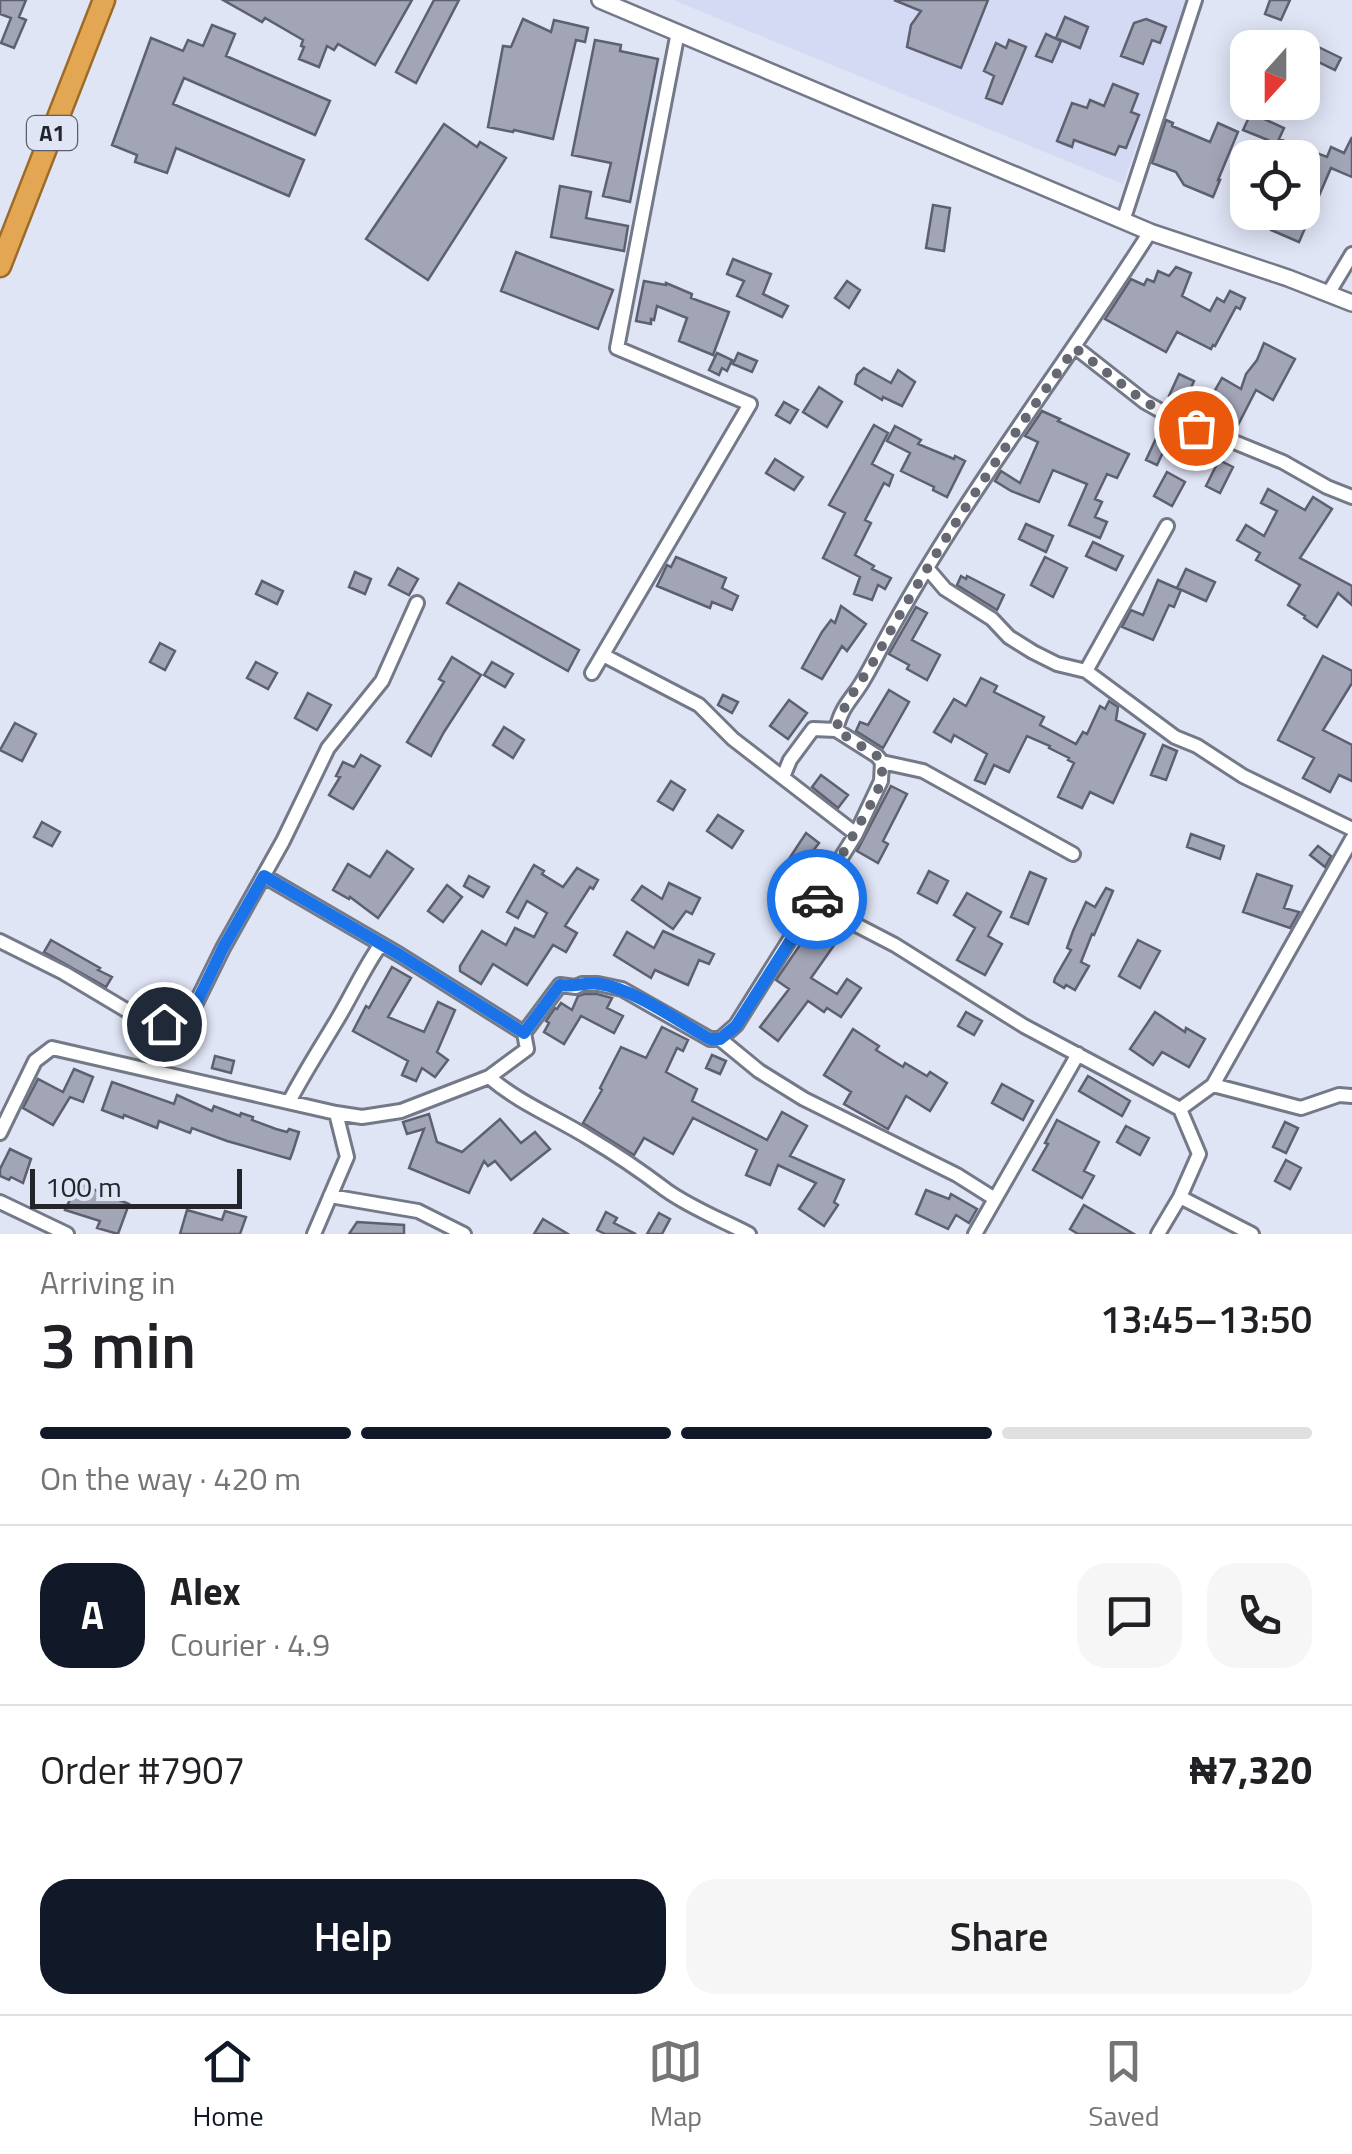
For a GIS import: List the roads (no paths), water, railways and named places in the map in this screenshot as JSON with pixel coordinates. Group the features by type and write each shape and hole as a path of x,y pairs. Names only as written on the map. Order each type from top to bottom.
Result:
{"highway":[{"name":"A1","path":"0,266 104,0"}],"street":[{"path":"600,0 1122,221 1352,303"},
{"path":"1122,221 1195,0"},
{"path":"592,673 750,404 617,348 678,32"},
{"path":"836,730 840,712 859,688 952,528 1150,232"},
{"path":"1328,294 1352,254"},
{"path":"1075,348 1168,415 1283,462 1352,497"},
{"path":"1086,671 1167,526"},
{"path":"927,568 945,588 992,619 1010,637 1057,664 1086,671 1175,736 1243,776 1352,829"},
{"path":"0,941 64,973 141,1020 164,1024 182,1019 194,1008 328,748 382,681 417,603"},
{"path":"602,655 699,705 733,738 856,834"},
{"path":"784,777 790,760 813,729 836,730 882,762 924,771 1073,854"},
{"path":"524,1033 560,985 598,984 622,989 710,1039 720,1039 736,1026 856,834 882,781 882,762"},
{"path":"1180,1108 1213,1085 1352,839"},
{"path":"0,1134 35,1061 52,1048 362,1117 401,1111 490,1077 527,1049 524,1033 264,876"},
{"path":"814,903 895,945 1024,1026 1180,1108 1199,1154 1158,1234"},
{"path":"289,1102 381,944"},
{"path":"720,1039 758,1071 804,1098 995,1199"},
{"path":"975,1234 1078,1054"},
{"path":"490,1077 510,1095 589,1138 667,1191 749,1234"},
{"path":"1213,1085 1301,1108 1339,1095 1352,1096"},
{"path":"314,1234 347,1158 336,1113"},
{"path":"330,1196 418,1211 464,1234"},
{"path":"1180,1197 1252,1234"},
{"path":"0,1202 67,1234"}]}
